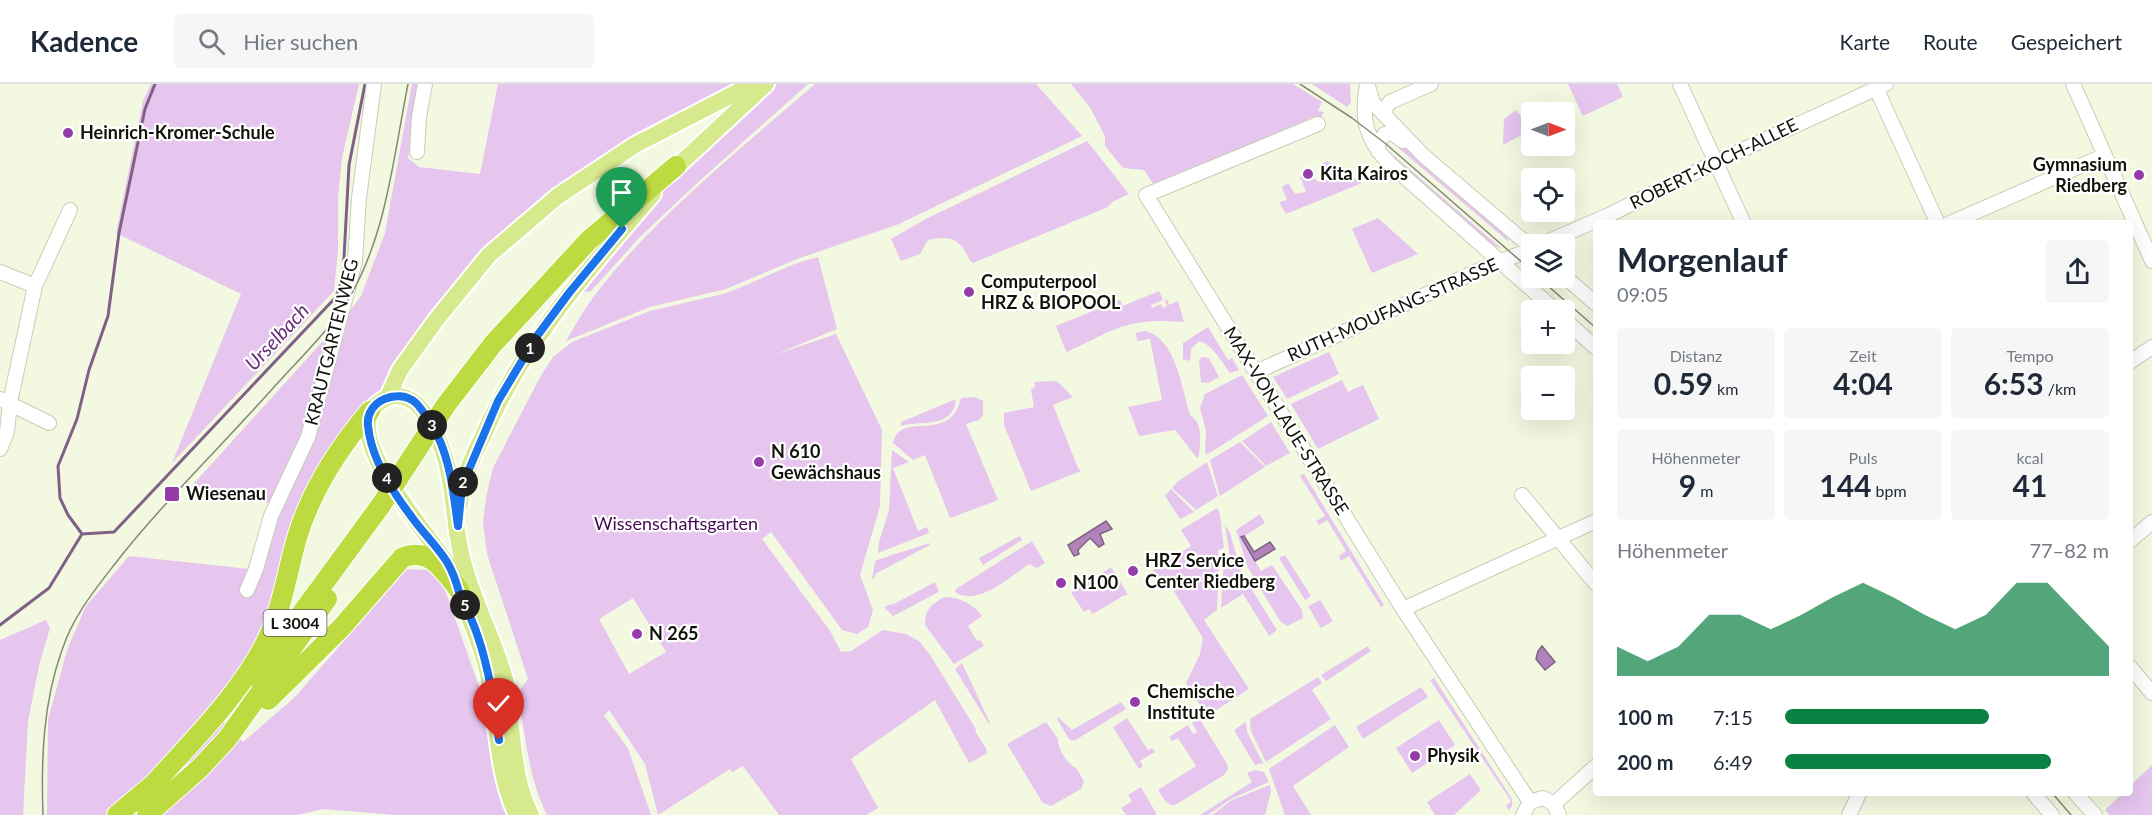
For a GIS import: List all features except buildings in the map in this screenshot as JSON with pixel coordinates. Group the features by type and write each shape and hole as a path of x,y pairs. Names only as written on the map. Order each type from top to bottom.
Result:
{"highway":[{"name":"L 3004","path":"147,815 200,768 217,731 321,609 343,575 378,510 446,405 493,344 589,240 676,166"},
{"path":"217,731 242,681 268,639 283,597 296,540 311,501 330,464 370,411"},
{"path":"117,815 341,628 402,558 411,554 429,558 443,569 459,590"}],"main road":[{"path":"388,397 400,370 436,320 489,255 541,210 558,196 635,145 753,84"},
{"name":"L 3004","path":"676,166 766,84"},
{"path":"458,526 462,486 469,465 498,401 537,336 569,293 676,166"},
{"path":"517,815 506,782 487,667 456,577 445,559 410,516 391,485 379,462 368,429 370,411 388,397 401,397 416,402 440,440 447,460 463,564 507,685 514,758 531,815"}],"street":[{"name":"KRAUTGARTENWEG","path":"247,590 256,569 271,516 308,437 349,285 354,261 359,198 374,84"},
{"path":"417,152 419,117 425,84"},
{"path":"1367,84 1373,103 1386,117 1417,148 1521,238"},
{"path":"1367,84 1363,113 1372,143 1378,151 1544,300"},
{"path":"1386,117 1385,109 1390,102 1431,84"},
{"path":"1680,84 1742,220"},
{"path":"2073,84 2133,220"},
{"path":"1881,86 1936,220"},
{"name":"ROBERT-KOCH-ALLEE","path":"1597,220 1881,86"},
{"name":"MAX-VON-LAUE-STRASSE","path":"1318,123 1146,195 1403,609 1530,802"},
{"path":"1378,151 1378,143 1382,136 1392,133 1417,148"},
{"path":"1972,219 2103,156"},
{"path":"0,449 7,432 5,401 35,286 70,210"},
{"path":"2133,220 2152,261"},
{"name":"ROBERT-KOCH-ALLEE","path":"1565,234 1593,222"},
{"name":"RUTH-MOUFANG-STRASSE","path":"1256,372 1521,252"},
{"path":"0,272 35,286"},
{"path":"1575,286 1593,301"},
{"path":"1575,329 1593,345"},
{"path":"2133,360 2152,348"},
{"path":"5,401 49,423"},
{"path":"7,432 33,415"},
{"path":"1522,495 1593,580"},
{"path":"1403,609 1593,522"},
{"path":"2133,538 2152,522"},
{"path":"2133,670 2149,684"},
{"path":"1523,815 1530,802 1543,798 1557,809 1593,769"},
{"path":"1849,815 1855,796"},
{"path":"2036,796 2052,815"},
{"path":"2078,796 2095,815"}],"green space":[{"path":"151,84 359,84 342,158 334,291 172,463 241,294 116,233 143,101"},
{"path":"412,84 419,84 408,158 419,167 480,174 498,84 748,84 635,145 485,252 383,394 342,434 264,623 234,685 214,711 243,742 294,698 407,569 427,570 443,584 485,704 508,815 395,815 324,809 297,815 47,815 48,720 67,650 86,606 129,556 258,570 345,318 361,296 385,233"},
{"path":"777,84 808,84 640,237 591,291 573,294 676,166"},
{"path":"815,84 1036,84 1082,136 899,224 797,259 726,289 650,307 566,341 594,297 647,235 702,183"},
{"path":"1071,84 1293,84 1322,102 1318,111 1324,112 1318,121 1313,117 1155,186 1144,170 1123,168 1105,146 1105,136 1089,106"},
{"path":"1312,84 1350,84 1351,102 1347,107"},
{"path":"1568,84 1617,84 1623,97 1583,116"},
{"path":"1516,110 1521,116 1521,135 1503,145 1504,119"},
{"path":"1397,139 1504,229 1509,242 1389,140"},
{"path":"1087,141 1129,194 1112,202 1108,207 973,263 959,243 943,238 928,240 920,254 901,261 891,239 926,219"},
{"path":"1385,148 1502,249 1491,244 1448,205 1428,192 1386,153"},
{"path":"1327,161 1362,183 1286,214 1279,202 1287,200 1282,187 1288,183 1295,194 1306,192 1300,177 1308,172 1318,182 1326,176 1320,165"},
{"path":"1378,218 1418,254 1372,273 1352,229"},
{"name":"Wissenschaftsgarten","path":"818,257 837,329 774,355 836,334 882,430 880,506 860,575 873,610 868,627 857,634 842,630 771,532 762,539 830,631 841,652 851,651 883,630 906,634 919,641 976,729 975,731 987,750 986,754 969,763 935,700 851,759 878,808 866,815 779,815 743,766 732,772 730,769 658,815 645,764 609,710 604,716 628,748 651,815 547,815 531,771 518,693 528,679 487,554 483,523 493,468 540,377 553,357 572,342 650,311 727,293 797,263","holes":["633,598 666,652 629,674 599,619"]},
{"path":"1159,291 1163,300 1151,305 1152,308 1161,304 1163,308 1167,306 1165,300 1167,299 1169,305 1178,301 1184,322 1135,323 1111,331 1067,352 1065,349 1056,326 1120,300 1123,306"},
{"path":"1208,327 1228,360 1232,358 1239,370 1230,373 1212,350 1199,341 1191,349 1190,361 1183,359 1183,343"},
{"path":"332,331 317,392 299,440 269,503 188,490"},
{"path":"1145,331 1164,343 1176,366 1190,415 1199,428 1200,445 1197,458 1175,430 1139,436 1128,407 1162,400 1150,339 1137,341 1136,333"},
{"path":"1329,352 1339,374 1287,399 1273,377"},
{"path":"1202,357 1209,358 1219,377 1208,383 1201,382 1199,360"},
{"path":"1242,375 1268,416 1208,454 1205,453 1206,431 1200,408 1205,394"},
{"path":"1342,380 1348,392 1363,385 1379,419 1318,449 1291,404"},
{"path":"1035,382 1058,382 1073,397 1053,405 1081,471 1031,491 1004,425 1004,413 1034,407 1031,390"},
{"path":"975,397 983,401 983,415 979,420 966,424 998,500 950,518 925,455 913,460 893,443 898,433 905,428 936,424 946,420 955,412 961,398"},
{"path":"956,399 954,409 943,419 901,426 901,422"},
{"path":"1271,422 1290,453 1266,466 1242,441"},
{"path":"1240,442 1265,467 1220,496 1210,460"},
{"path":"892,450 909,462 893,468 918,531 927,527 929,533 878,553 889,510"},
{"path":"1207,462 1218,496 1196,510 1172,488 1177,482"},
{"path":"1304,474 1384,605 1381,607 1349,556 1341,561 1339,556 1346,551 1327,520 1319,525 1316,521 1325,516 1300,476"},
{"path":"1171,489 1194,512 1180,519 1165,496"},
{"path":"1217,508 1220,514 1224,548 1218,550 1217,610 1204,620 1249,689 1207,716 1186,683 1200,654 1203,638 1167,580 1158,578 1153,570 1191,546 1181,530"},
{"path":"1260,514 1265,523 1241,538 1261,571 1272,565 1302,610 1303,618 1287,626 1280,621 1248,568 1236,530"},
{"path":"1225,525 1230,533 1242,574 1277,630 1269,636 1243,594 1221,608 1224,558 1230,557"},
{"path":"1020,536 1022,540 983,565 979,558"},
{"path":"1032,541 1045,563 1037,568 1029,564 1003,583 983,593 964,596 955,592 956,589"},
{"path":"929,543 930,545 875,574 876,576 872,579 875,561"},
{"path":"1285,555 1311,596 1305,600 1279,558"},
{"path":"1111,567 1128,595 1093,614 1089,609 1084,612 1071,593"},
{"path":"935,582 939,592 893,616 884,607 892,605"},
{"path":"944,597 966,602 982,616 968,626 977,641 980,640 984,646 954,664 925,625 926,615 930,608"},
{"path":"1320,600 1333,621 1321,628 1308,606"},
{"path":"46,620 50,628 39,666 28,721 23,815 0,815 0,640"},
{"path":"1368,646 1371,651 1326,681 1321,675"},
{"path":"962,663 990,723 989,724 955,669"},
{"path":"1318,677 1322,683 1312,690 1331,719 1266,762 1251,731 1250,719"},
{"path":"1434,678 1512,799 1512,806 1509,810 1506,806 1511,801 1430,680"},
{"path":"1421,687 1428,697 1363,739 1356,727"},
{"path":"1121,702 1126,709 1074,741 1069,739 1057,719 1058,717 1072,730"},
{"path":"1127,718 1148,750 1152,748 1155,752 1140,761 1143,766 1139,769 1113,727"},
{"path":"1199,718 1228,769 1224,775 1175,805 1169,804 1158,790 1196,766 1178,738 1172,741 1169,737 1188,725 1193,734 1197,732 1192,723"},
{"path":"1439,720 1455,745 1412,773 1396,748"},
{"path":"1046,722 1058,739 1064,756 1076,768 1084,781 1081,789 1051,806 1043,803 1007,744"},
{"path":"1246,722 1247,732 1263,763 1255,765 1234,730"},
{"path":"1335,725 1349,747 1293,786 1311,815 1285,815 1269,769"},
{"path":"2152,765 2152,815 2110,815 2105,810 2120,796 2133,796 2133,783"},
{"path":"1255,770 1264,772 1269,782 1231,799 1208,815 1200,815 1252,782 1247,773"},
{"path":"1470,774 1481,790 1454,815 1435,815 1427,802"},
{"path":"1270,785 1271,791 1265,815 1212,815 1232,800"},
{"path":"1141,787 1155,815 1126,815 1121,808 1132,801 1128,795"}],"shaded area":[{"path":"1106,521 1112,529 1100,534 1104,544 1099,547 1090,538 1078,550 1079,554 1074,556 1068,545"},
{"path":"1244,536 1254,552 1270,542 1275,549 1255,561 1241,537"},
{"path":"1542,646 1555,662 1545,670 1536,659"}],"waterway":[{"name":"Urselbach","path":"0,625 49,588 82,534 68,515 60,498 58,466 77,419 89,370 108,316 119,233 145,109 155,84"},
{"name":"Urselbach","path":"82,534 114,532 336,297 343,276 349,165 365,84"}],"tram line":[{"path":"43,815 42,773 47,711 56,670 72,627 91,595 133,542 316,342 344,306 364,269 374,244 388,191 408,84"},
{"path":"1300,84 1352,118 1386,144 1521,261"},
{"path":"1550,288 1593,325"},
{"path":"2055,796 2071,815"}],"place":[{"name":"Heinrich-Kromer-Schule","path":"68,133"},
{"name":"Kita Kairos","path":"1308,174"},
{"name":"Gymnasium Riedberg","path":"2139,175"},
{"name":"Computerpool HRZ & BIOPOOL","path":"969,292"},
{"name":"N 610 Gewächshaus","path":"759,462"},
{"name":"Wiesenau","path":"172,494"},
{"name":"HRZ Service Center Riedberg","path":"1133,571"},
{"name":"N100","path":"1061,583"},
{"name":"N 265","path":"637,634"},
{"name":"Chemische Institute","path":"1135,702"},
{"name":"Physik","path":"1415,756"}],"route":[{"path":"499,740 487,667 456,577 445,559 410,516 379,462 368,429 370,411 388,397 396,396 416,402 440,440 447,460 458,526 462,486 498,401 537,336 622,229"}]}
